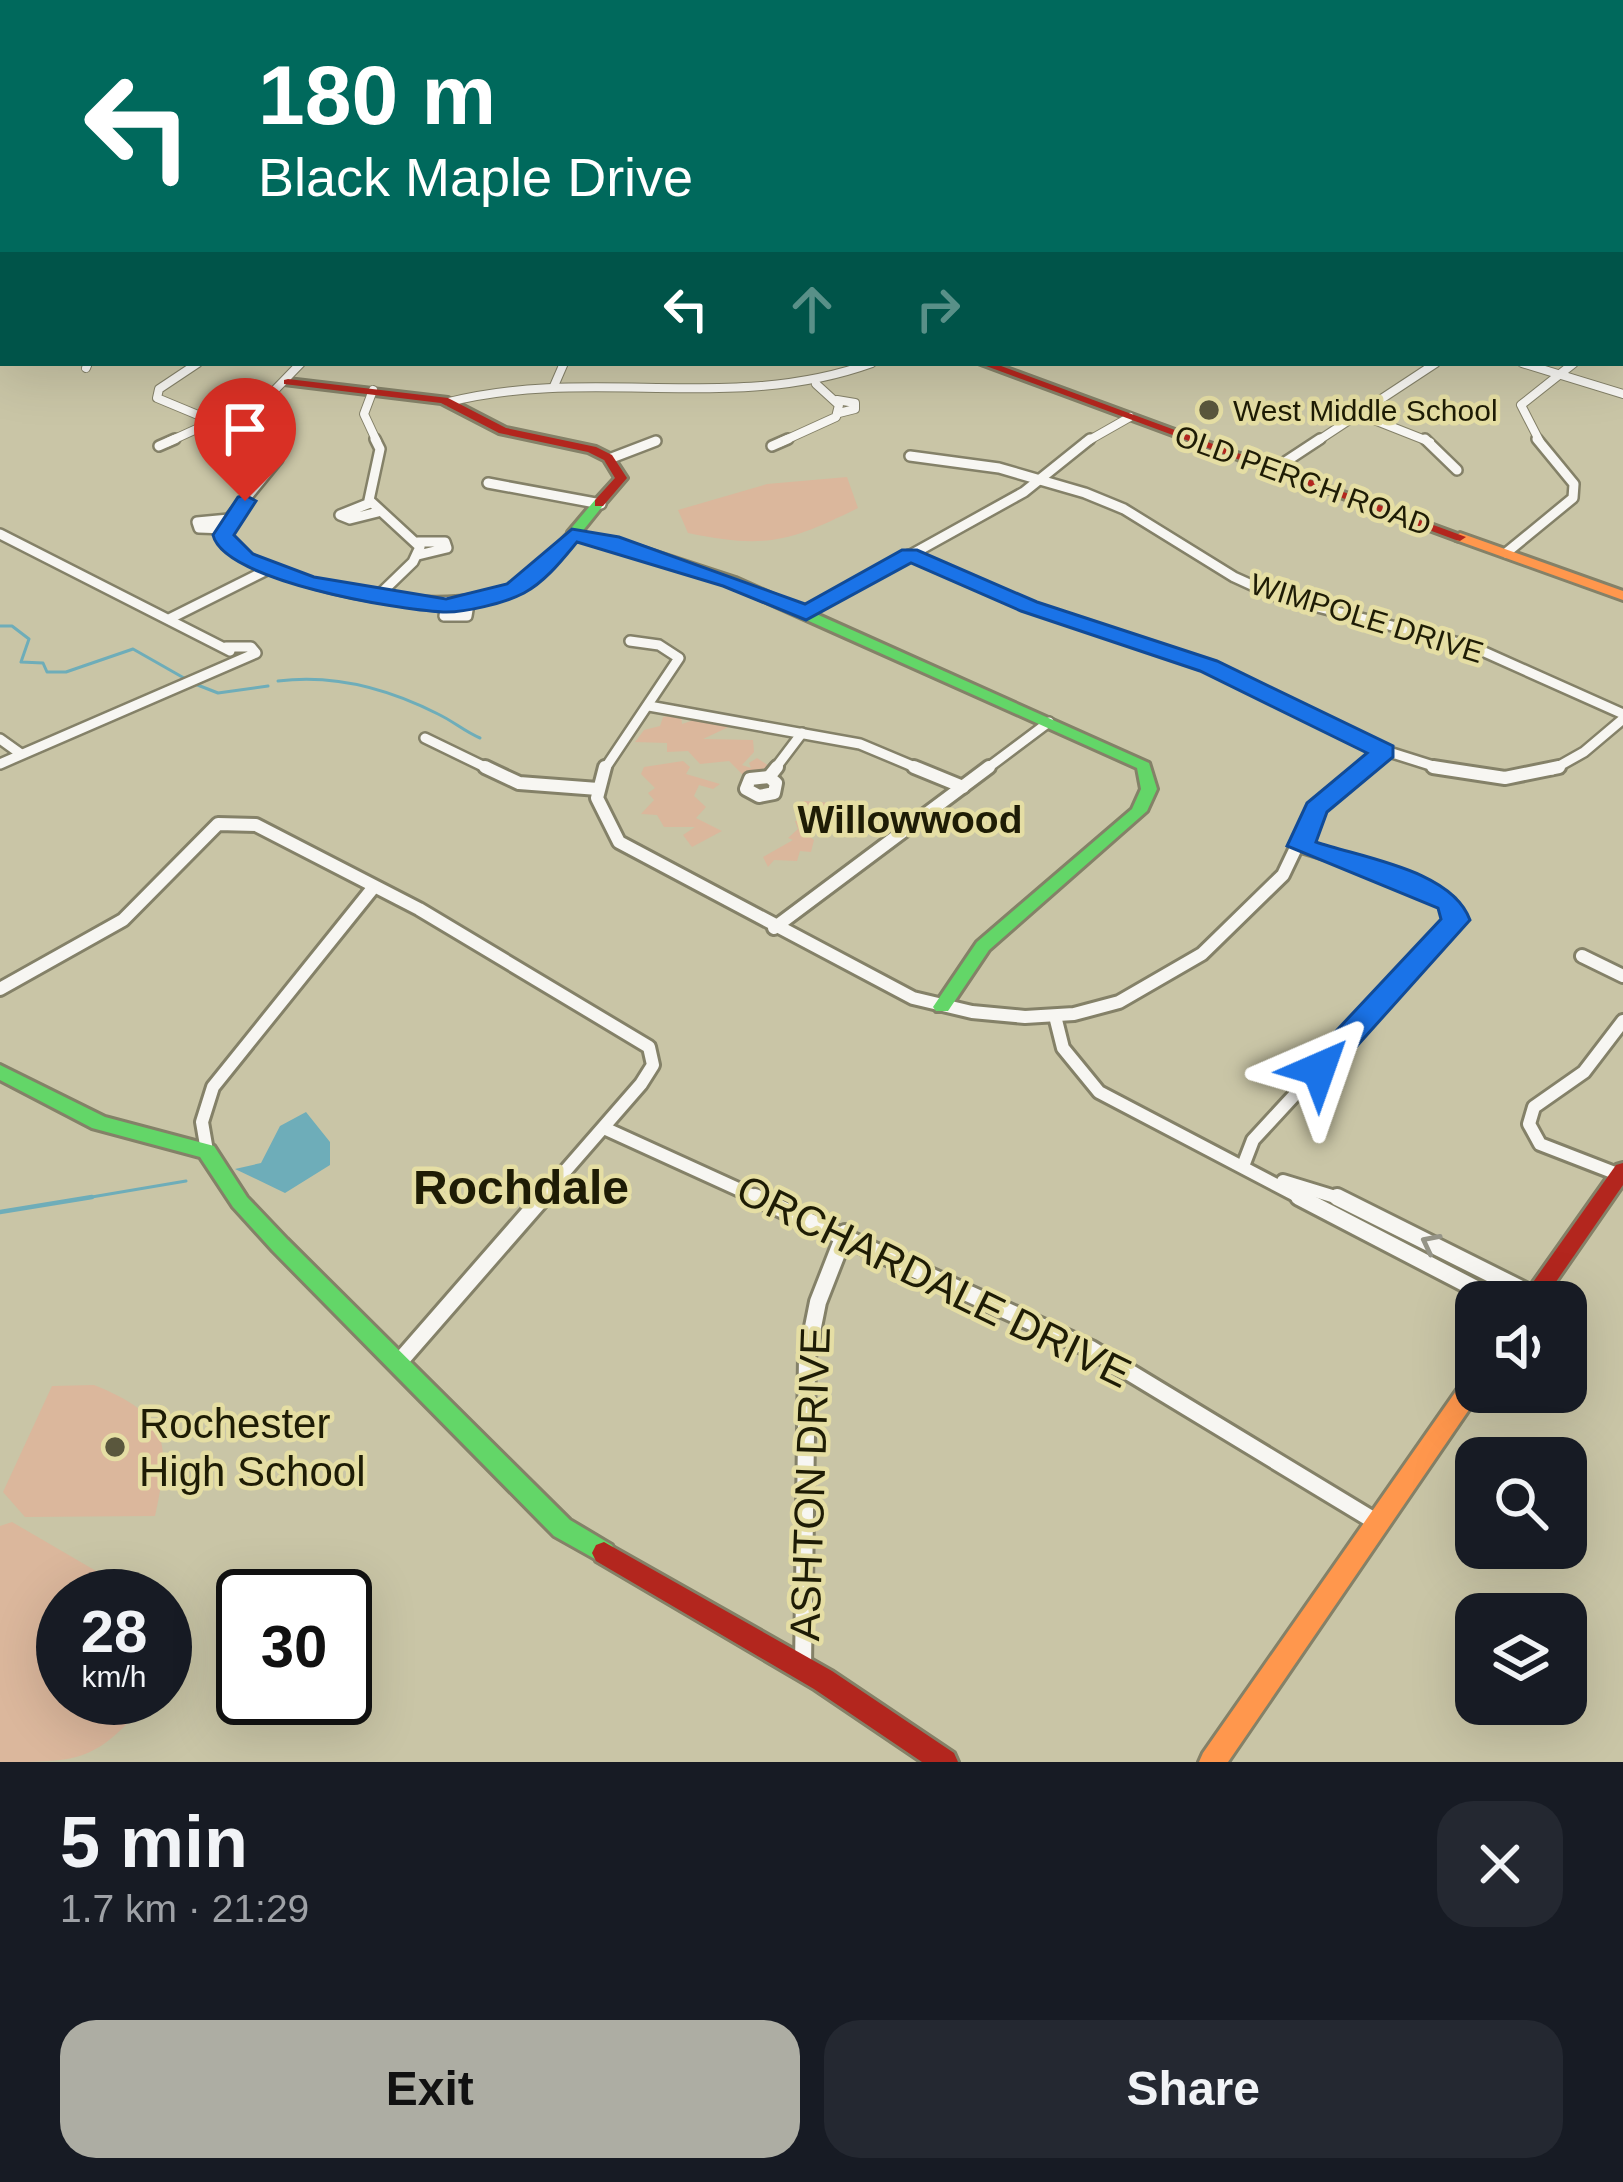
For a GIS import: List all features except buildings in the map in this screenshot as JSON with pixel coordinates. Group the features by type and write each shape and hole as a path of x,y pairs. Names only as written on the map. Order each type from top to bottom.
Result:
{"street":[{"path":"193,366 159,389 157,398 263,442 278,459 227,524 232,550 310,582 446,606 444,616 459,620 467,616 469,604 528,581 620,478 609,459 574,443 497,429 449,402 288,382"},
{"path":"159,446 288,382 299,366"},
{"path":"554,386 563,366"},
{"path":"449,402 499,388 554,386 752,391 816,384 864,366"},
{"name":"OLD PERCH ROAD","path":"991,366 1623,596"},
{"path":"1274,470 1431,366"},
{"path":"1532,366 1623,394"},
{"path":"1506,554 1569,504 1575,492 1568,475 1523,419 1524,398 1569,366"},
{"path":"772,446 839,413 835,400 816,384"},
{"path":"374,390 364,414 380,449 368,489 374,508 418,542 445,542 447,548 418,554 382,592"},
{"path":"1359,414 1428,440 1457,470"},
{"path":"806,613 1041,479 1088,440 1130,417"},
{"path":"609,459 656,441"},
{"name":"WIMPOLE DRIVE","path":"910,456 1041,479 1124,509 1234,577 1279,598 1471,646 1623,717"},
{"path":"488,483 601,504"},
{"path":"0,534 226,647 232,652 227,662"},
{"path":"572,535 612,542 731,581 1144,766 1150,776 1149,796 1132,820 983,946 942,1007"},
{"path":"418,542 418,554"},
{"path":"910,555 1029,607 1209,666 1384,752 1455,774 1529,777 1568,765 1623,717"},
{"path":"171,618 269,569"},
{"path":"630,641 659,645 679,658 604,768 598,789 602,811 619,842 913,998 964,1013 1055,1016 1115,1006 1185,970 1282,876 1316,808 1384,752"},
{"path":"0,764 256,653 251,647 226,647"},
{"path":"649,706 881,750 963,787"},
{"path":"774,928 1049,722"},
{"path":"769,777 802,733"},
{"path":"425,737 519,783 598,789"},
{"path":"0,739 21,754"},
{"path":"0,989 123,920 206,832 231,820 256,825 526,970 649,1047 652,1065 604,1128 400,1361"},
{"path":"1243,1166 1253,1140 1456,920 1450,903 1413,884 1301,846"},
{"path":"374,888 316,951 213,1088 202,1122 207,1150 240,1202 562,1528 803,1669 945,1762"},
{"path":"1582,956 1617,973 1623,955"},
{"path":"1055,1016 1063,1048 1100,1092 1463,1281"},
{"path":"1545,1281 1621,1173 1540,1144 1529,1124 1534,1107 1584,1072 1623,1022"},
{"path":"0,1072 45,1101 172,1144 207,1150"},
{"name":"ORCHARDALE DRIVE","path":"604,1128 1091,1348 1378,1523"},
{"path":"1270,1178 1342,1198 1498,1281"},
{"name":"ASHTON DRIVE","path":"803,1669 807,1357 818,1302 845,1233"},
{"path":"1212,1762 1455,1411"}],"shaded area":[{"path":"847,477 858,508 776,539 737,541 688,533 678,510 767,484"},
{"path":"681,714 682,724 700,718 735,724 703,739 753,740 754,752 742,765 751,768 749,763 757,758 769,766 745,777 729,761 700,764 688,751 667,752 667,743 635,742 644,730 660,726 663,717"},
{"path":"683,761 690,767 686,774 720,784 713,789 699,785 694,796 706,807 696,818 722,831 692,847 683,835 695,827 664,827 657,815 641,814 654,800 648,793 655,788 641,774 644,767"},
{"path":"804,801 834,803 831,821 808,835 814,840 811,852 800,851 797,861 774,860 768,867 763,857 793,840 788,838 798,829 795,821 803,820"},
{"path":"94,1385 137,1408 159,1434 163,1469 155,1516 25,1517 3,1492 52,1386"},
{"path":"12,1522 93,1569 36,1569 36,1725 125,1725 85,1754 50,1761 0,1762 0,1526"}],"water":[{"path":"306,1112 330,1142 330,1165 285,1193 235,1169 261,1163 280,1126"}],"waterway":[{"path":"0,626 12,626 29,639 21,662 43,663 47,672 66,672 133,649 184,678"},
{"path":"278,681 340,682 380,691 419,705 480,738"},
{"path":"195,684 218,693 268,686"},
{"path":"84,1198 186,1181"},
{"path":"84,1198 92,1197"},
{"path":"0,1212 84,1198"},
{"path":"74,1200 84,1198"}],"traffic: fast":[{"path":"599,503 572,535 612,542 731,581 1144,766 1149,789 1139,811 983,946 942,1007"},
{"path":"0,1072 99,1123 207,1151 240,1202 280,1245 562,1528 604,1553"}],"traffic: slow":[{"path":"1460,537 1623,596"},
{"path":"1212,1762 1455,1411"}],"traffic: jam":[{"path":"991,366 1460,537"},
{"path":"288,382 444,400 503,431 592,449 608,458 621,478 599,503"},
{"path":"1545,1281 1623,1170"},
{"path":"604,1553 823,1680 945,1762"}],"place":[{"name":"West Middle School","path":"1209,410"},
{"name":"Rochester High School","path":"115,1447"}],"district":[{"name":"Willowwood","path":"910,819"},
{"name":"Rochdale","path":"521,1187"}],"route":[{"path":"245,501 229,519 224,535 226,544 245,558 310,582 446,606 487,600 515,589 544,567 572,535 612,542 731,581 806,613 910,555 1029,607 1209,666 1384,752 1316,808 1301,846 1413,884 1450,903 1457,911 1456,920 1319,1069"}]}
